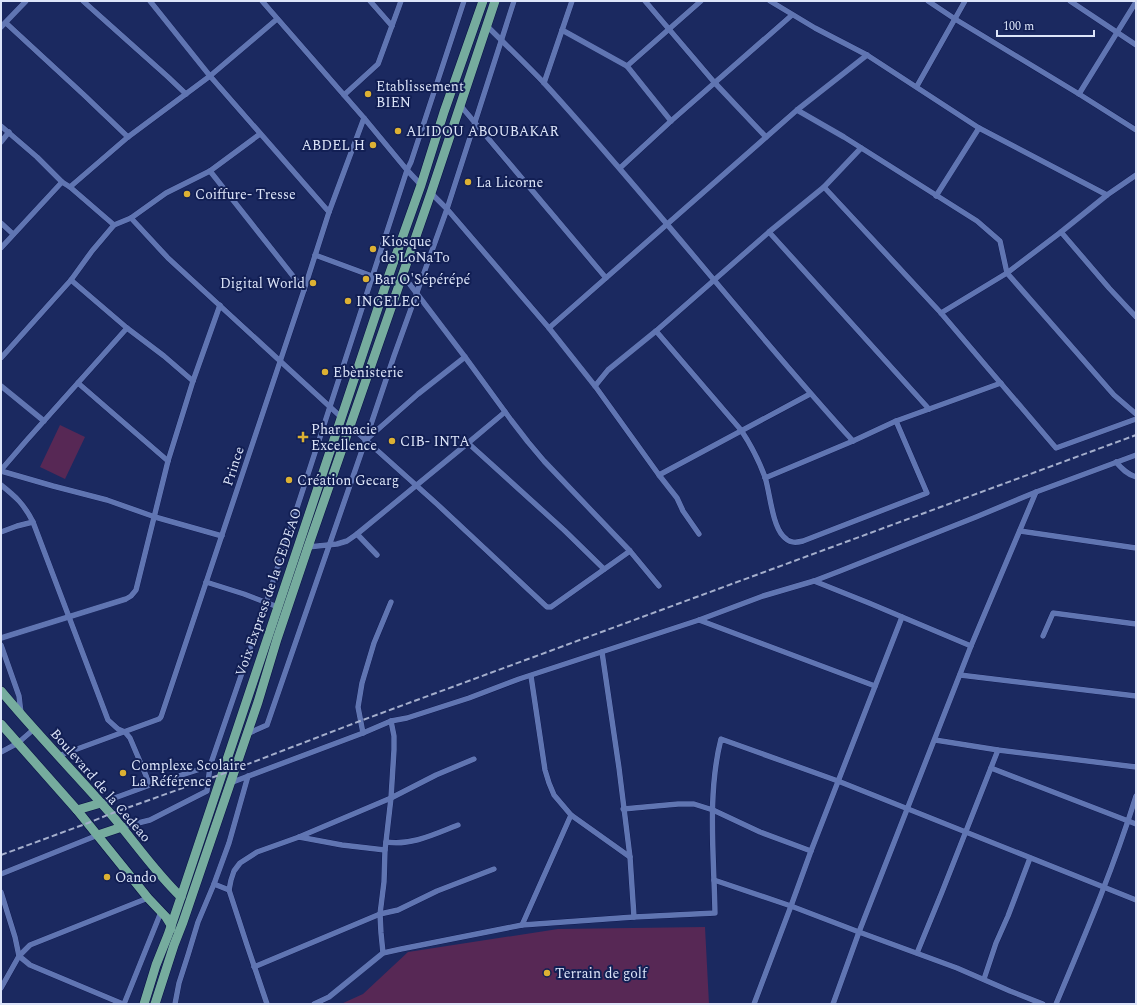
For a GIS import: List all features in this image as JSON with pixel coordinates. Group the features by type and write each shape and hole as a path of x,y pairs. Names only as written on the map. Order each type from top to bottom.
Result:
{"main road":[{"name":"Voix Express de la CEDEAO","path":"144,1004 389,274 421,185 444,112 483,1"},
{"path":"155,1004 247,734 308,546 495,1"},
{"name":"Boulevard de la Cedeao","path":"2,695 101,802 149,862 181,896"},
{"path":"1,724 77,810 161,912 171,925 174,945"},
{"path":"77,810 101,802"},
{"path":"98,835 122,827"},
{"path":"181,896 180,908 183,922"}],"street":[{"path":"1,28 26,1"},
{"path":"83,1 186,94"},
{"path":"150,1 210,76 329,212"},
{"path":"262,1 421,185"},
{"path":"370,1 392,26"},
{"path":"344,95 378,64 401,1"},
{"path":"122,827 150,820 207,791 210,766 266,603 372,276 464,1"},
{"path":"247,734 267,725 394,356 447,209 514,1"},
{"path":"544,83 572,1"},
{"path":"645,1 714,82 766,137"},
{"path":"627,66 701,1"},
{"path":"770,1 792,15 867,55 917,86 979,128 1107,195"},
{"path":"928,1 1136,130"},
{"path":"917,86 965,1"},
{"path":"1070,1 1136,45"},
{"path":"1079,94 1117,33 1134,9 1136,2"},
{"path":"620,168 714,82 792,15"},
{"path":"70,187 128,137 210,76 277,19"},
{"path":"6,23 128,137"},
{"path":"487,26 544,83 620,168 810,394 853,441"},
{"path":"562,30 627,66 671,121"},
{"path":"549,328 797,110 867,55"},
{"path":"460,105 606,278"},
{"path":"797,110 978,221 1000,241 1007,272 1114,395 1136,414"},
{"name":"Prince","path":"58,756 125,732 161,717 281,361 329,212 364,118"},
{"path":"1,126 62,182 70,187 114,225"},
{"path":"936,196 979,128"},
{"path":"1,142 9,132"},
{"path":"1,358 71,280 92,251 114,225 131,218 166,193 210,171 260,134"},
{"path":"595,386 608,370 656,331 769,232 824,187 861,148"},
{"path":"210,171 304,290"},
{"path":"941,313 1007,272 1061,232 1107,195 1136,175"},
{"path":"1,248 62,182"},
{"path":"824,187 941,313 1056,448 1136,419"},
{"path":"430,193 447,209 549,328 595,386 677,498 683,511 699,534"},
{"path":"131,218 168,258 341,417"},
{"path":"1,223 14,234"},
{"path":"769,232 929,409"},
{"path":"1061,232 1136,317"},
{"path":"315,255 372,276"},
{"path":"402,274 505,412 544,461 630,551 659,586"},
{"path":"71,280 127,328 164,356 193,381"},
{"path":"1,638 126,599 132,596 136,590 168,461 193,381 220,305"},
{"path":"127,328 1,470 53,486 107,500 155,517 222,536"},
{"path":"656,331 741,430 752,449 765,478 781,534 789,541 796,543 927,493 896,421"},
{"path":"366,439 418,394 465,357"},
{"path":"78,383 168,461"},
{"path":"765,478 896,421 1001,383"},
{"path":"1,386 44,421"},
{"path":"659,475 810,394"},
{"path":"308,546 337,544 347,541 468,444 505,412"},
{"path":"350,426 437,504 547,607 551,607 630,551"},
{"path":"468,444 564,530 604,569"},
{"path":"230,783 391,721 407,718 699,620 763,596 814,581 1036,492 1136,455"},
{"path":"1116,462 1130,475 1136,477"},
{"path":"1,485 27,509 108,720 118,729 125,732 130,738 150,785"},
{"path":"833,1004 859,932 971,646 1036,492"},
{"path":"1,532 33,522"},
{"path":"1020,531 1136,548"},
{"path":"357,534 376,555"},
{"path":"814,581 971,646"},
{"path":"206,582 278,607"},
{"path":"363,733 358,707 362,683 374,643 391,602"},
{"path":"1043,636 1053,613 1136,624"},
{"path":"754,1004 811,851 902,617"},
{"path":"699,620 875,686"},
{"path":"1,645 19,696 21,714"},
{"path":"602,652 630,857 634,917"},
{"path":"960,675 1136,696"},
{"path":"531,676 544,763 554,796 571,815 630,857"},
{"path":"383,954 380,933 380,914 391,798 394,736 391,721"},
{"path":"1,752 18,743 34,729"},
{"path":"314,1004 329,997 383,954 458,937 522,925 715,913 713,810 717,758 721,739 838,781 1136,900"},
{"path":"935,740 998,750 1136,767"},
{"path":"917,953 998,750"},
{"path":"267,1004 229,890 232,875 240,863 257,852 298,837 391,798 436,775 474,759"},
{"path":"101,802 210,766 225,764"},
{"path":"991,768 1136,824"},
{"path":"175,1004 179,983 198,922 229,843 248,776"},
{"path":"1056,1004 1104,888 1136,796"},
{"path":"623,809 694,804 713,810 760,832 811,851"},
{"path":"522,925 571,815"},
{"path":"386,842 396,843 423,839 458,825"},
{"path":"1,874 98,835"},
{"path":"298,837 342,845 385,850"},
{"path":"984,979 996,943 1030,858"},
{"path":"254,967 380,914 398,910 437,891 494,869"},
{"path":"714,880 791,906 957,968 1010,992 1043,1004"},
{"path":"214,884 229,890"},
{"path":"1,892 15,937 19,956 30,966 124,1004 161,912"},
{"path":"1,988 19,956 30,945 148,898"}],"shaded area":[{"path":"60,425 85,437 65,479 40,467"},
{"name":"Terrain de golf","path":"705,927 709,1004 341,1004 363,994 408,952 558,929"}],"railway":[{"path":"1,855 1136,435"}],"place":[{"name":"Etablissement BIEN","path":"368,94"},
{"name":"ALIDOU ABOUBAKAR","path":"398,131"},
{"name":"ABDEL H","path":"373,145"},
{"name":"La Licorne","path":"468,182"},
{"name":"Coiffure- Tresse","path":"187,194"},
{"name":"Kiosque de LoNaTo","path":"373,249"},
{"name":"Bar O'Sépérépé","path":"366,279"},
{"name":"Digital World","path":"313,283"},
{"name":"INGELEC","path":"348,301"},
{"name":"Ebènisterie","path":"325,372"},
{"name":"Pharmacie Excellence","path":"303,437"},
{"name":"CIB- INTA","path":"392,441"},
{"name":"Création Gecarg","path":"289,480"},
{"name":"Complexe Scolaire La Référence","path":"123,773"},
{"name":"Oando","path":"107,877"},
{"name":"Terrain de golf","path":"547,973"}]}
